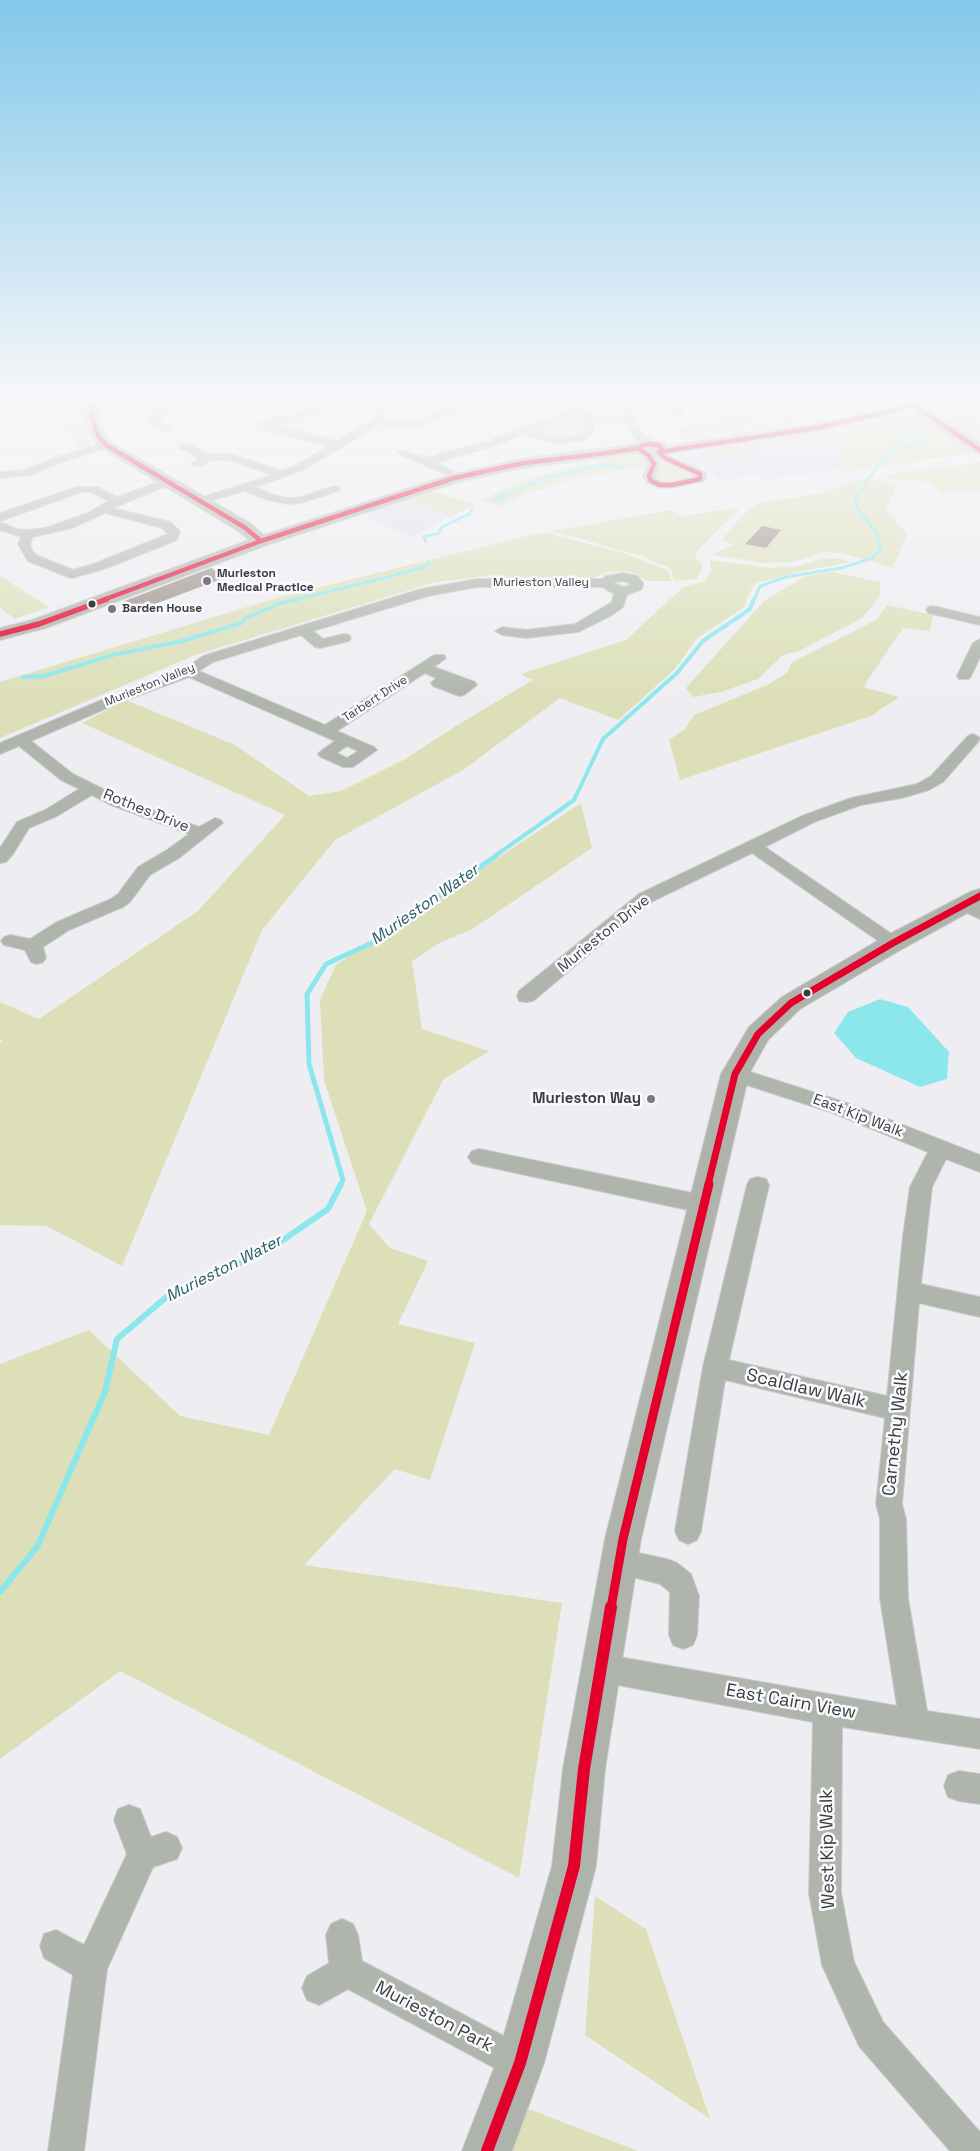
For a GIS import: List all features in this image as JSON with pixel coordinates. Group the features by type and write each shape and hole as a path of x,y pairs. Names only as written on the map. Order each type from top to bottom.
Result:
{"street":[{"path":"0,516 47,500"},
{"path":"275,500 286,504 300,500"},
{"path":"0,634 39,624 267,539 385,500"},
{"path":"0,526 14,532 28,534 68,525 104,509 116,501"},
{"path":"200,501 267,539"},
{"path":"28,534 24,544 32,558 72,574 100,566 171,538 174,535 174,531 166,525 104,509"},
{"name":"Murieston Valley","path":"0,749 116,699 189,672 208,659 426,592 450,586 500,582 606,583 610,579 624,577 634,579 637,586 634,589 620,591 610,588 606,583"},
{"path":"502,631 526,639 589,623 618,604 621,597 620,591"},
{"path":"933,610 949,618 980,620"},
{"path":"302,629 319,649 344,638"},
{"path":"964,676 980,643"},
{"name":"Tarbert Drive","path":"326,731 438,658"},
{"name":"Tarbert Drive","path":"423,668 447,677"},
{"name":"Tarbert Drive","path":"189,672 345,741"},
{"path":"229,708 252,700"},
{"name":"Rothes Drive","path":"20,740 67,777 134,808 201,833"},
{"name":"Murieston Drive","path":"540,992 645,898 808,819 857,801 923,787 937,779 973,747"},
{"name":"Rothes Drive","path":"0,858 23,825 51,813 91,789"},
{"name":"Rothes Drive","path":"10,941 35,951 63,926 118,903 124,898 144,871 173,854 215,823"},
{"path":"753,846 893,943"},
{"path":"487,2151 520,2063 574,1866 584,1769 619,1562 702,1204 735,1074 758,1034 791,1003 893,943 975,905"},
{"name":"East Kip Walk","path":"735,1074 785,1089 980,1164"},
{"name":"Carnethy Walk","path":"914,1724 894,1598 893,1519 889,1504 914,1236 921,1187 941,1148"},
{"path":"491,1165 702,1204"},
{"path":"688,1531 714,1367 758,1185"},
{"path":"910,1291 980,1307"},
{"name":"Scaldlaw Walk","path":"714,1367 898,1410"},
{"path":"619,1562 666,1572 681,1584 684,1596 683,1635"},
{"name":"East Cairn View","path":"602,1668 828,1710 980,1734"},
{"name":"West Kip Walk","path":"828,1710 825,1893 838,1965 871,2034 973,2151"},
{"path":"66,2151 91,1967 155,1852 129,1820"},
{"path":"320,1988 347,1971 342,1935"},
{"path":"56,1946 91,1967"},
{"name":"Murieston Park","path":"347,1971 520,2063"}],"shaded area":[{"path":"402,500 463,500 475,504 409,537 367,517 369,511"}],"green space":[{"path":"417,500 463,500 475,504 450,517"},
{"path":"481,500 511,500 500,506"},
{"path":"776,500 890,500 886,510 907,534 893,568 843,553 822,552 793,562 765,563 711,555 735,544 721,541 746,512 758,503"},
{"path":"736,508 739,510 698,550 695,557 703,566 697,579 674,581 671,569 642,556 552,531 672,510 683,516"},
{"path":"547,533 627,554 669,571 671,581 647,581 627,571 607,572 591,579 499,579 502,576 495,575 436,582 195,655 0,738 0,682 280,597 527,536"},
{"path":"835,558 852,562 796,572 754,584 743,608 697,638 674,670 618,720 560,698 463,770 335,840 262,930 122,1266 47,1226 0,1225 0,1044 3,1040 0,1039 0,1002 39,1019 198,911 285,815 82,723 126,700 235,745 309,796 341,791 405,759 533,680 521,674 626,640 683,587 705,581 711,572 710,560 769,568 799,566 821,559"},
{"path":"832,572 880,582 880,596 862,618 799,651 783,655 758,679 721,692 693,697 686,688 764,601 806,576"},
{"path":"0,576 49,607 15,619 0,608"},
{"path":"887,605 933,615 930,631 903,628 863,687 899,697 871,716 680,780 669,740 685,729 694,715 767,685 788,672 791,663 876,620"},
{"path":"581,803 592,848 471,930 441,942 412,961 422,1029 489,1051 443,1080 369,1224 390,1248 428,1261 398,1324 475,1343 430,1480 395,1469 304,1565 562,1603 519,1878 120,1671 0,1759 0,1364 89,1330 180,1416 269,1435 367,1211 324,1080 320,1000 336,965"},
{"path":"595,1896 646,1929 710,2119 585,2035"},
{"path":"526,2108 638,2151 511,2151"}],"water":[{"path":"880,999 908,1007 949,1052 947,1079 920,1087 856,1058 834,1033 848,1012"}],"building":[{"path":"762,526 781,530 766,548 745,544"},
{"path":"211,568 227,577 136,611 122,602"}],"waterway":[{"name":"Murieston Water","path":"754,600 760,586 786,577 841,568 872,558 881,549 877,534 860,512 855,500"},
{"path":"426,542 424,537 439,533 442,527 469,514 472,509"},
{"path":"293,600 385,578 427,566 428,562"},
{"path":"23,677 44,676 113,655 182,641 242,623 244,619 281,603 299,599"},
{"name":"Murieston Water","path":"495,856 574,800 603,739 677,673 703,641 750,609 754,599"},
{"name":"Murieston Water","path":"340,1185 343,1180 309,1064 307,994 326,964 374,942 497,855"},
{"name":"Murieston Water","path":"0,1592 37,1547 105,1392 117,1339 170,1294 267,1251 328,1209 341,1184"}],"transit line":[{"path":"199,500 244,527 261,541"},
{"path":"0,634 39,624 261,541 385,500"},
{"path":"487,2151 520,2063 574,1866 584,1769 623,1539 735,1074 758,1034 791,1003 893,943 980,896"}],"place":[{"name":"Murieston Medical Practice","path":"207,581"},
{"name":"Barden House","path":"112,609"},
{"name":"Murieston Way","path":"651,1099"}]}
